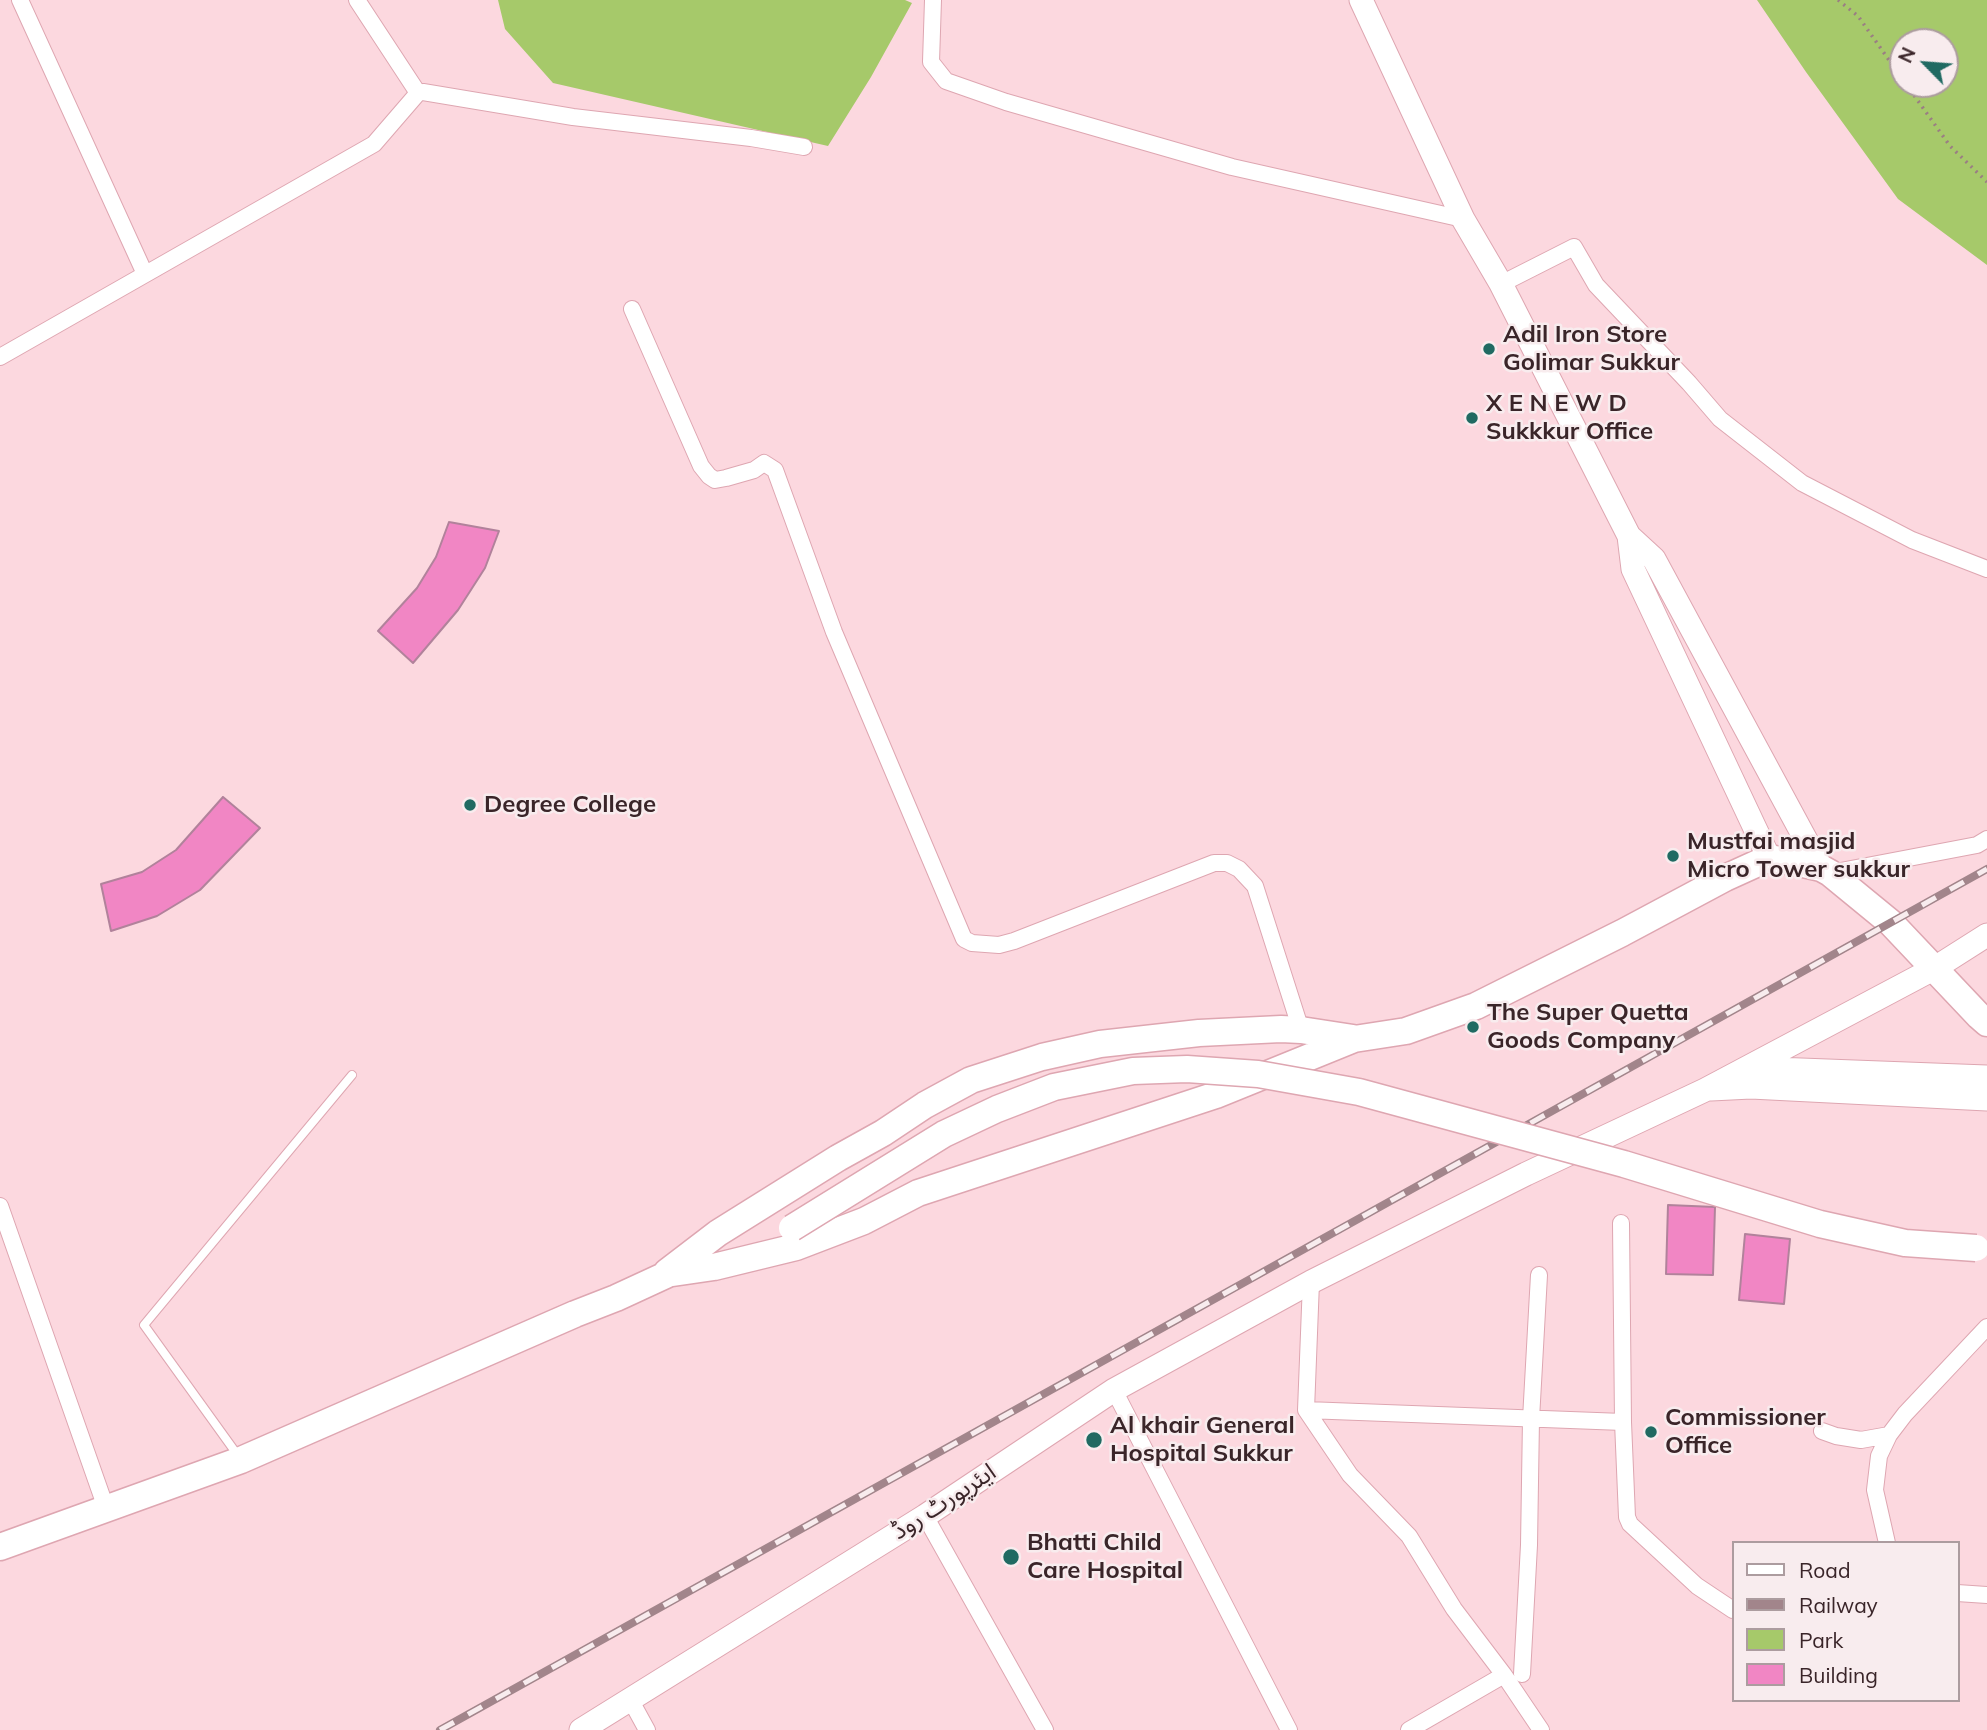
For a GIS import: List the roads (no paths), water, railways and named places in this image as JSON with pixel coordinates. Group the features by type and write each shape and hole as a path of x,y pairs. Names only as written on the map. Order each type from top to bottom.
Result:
{"main road":[{"path":"1361,0 1463,219 1501,284 1629,536 1633,569 1769,858"},
{"path":"1629,536 1654,559 1826,870 1891,923 1987,1023"},
{"path":"666,1273 714,1266 796,1247 864,1221 918,1193 1216,1095 1354,1038 1406,1031 1475,1006 1769,858 1826,870"},
{"name":"ایئرپورٹ روڈ","path":"581,1730 925,1516 1114,1390 1311,1282 1526,1174 1704,1090 1934,968 1987,935"},
{"path":"666,1273 718,1233 925,1105 971,1080 1042,1057 1100,1044 1199,1033 1281,1029 1354,1038"},
{"path":"1744,1068 1987,1077"},
{"path":"0,1547 241,1460 616,1298 666,1273 792,1228 944,1134 997,1109 1054,1087 1133,1071 1188,1069 1258,1074 1359,1091 1624,1164 1820,1224 1905,1243 1981,1248"},
{"path":"1704,1090 1751,1087 1987,1099"}],"street":[{"path":"20,0 145,274"},
{"path":"357,0 418,93"},
{"path":"933,0 931,62 946,81 1006,102 1231,167 1463,219"},
{"path":"0,357 374,144 418,93 573,117 804,147"},
{"path":"1501,284 1574,247 1596,285 1720,419 1802,483 1912,540 1987,569"},
{"path":"632,309 701,466 709,476 715,480 726,478 754,470 764,463 775,470 834,632 964,939 972,943 999,945 1014,941 1214,863 1227,863 1239,869 1255,887 1301,1030"},
{"path":"1826,870 1977,845 1987,839"},
{"path":"0,1206 106,1508"},
{"path":"1621,1223 1627,1517 1630,1524 1697,1586 1731,1609"},
{"path":"1522,1674 1539,1275"},
{"path":"1311,1282 1306,1410 1350,1475 1409,1536 1454,1609 1541,1730"},
{"path":"1887,1541 1875,1490 1879,1456 1889,1435 1905,1414 1987,1327"},
{"path":"1114,1390 1289,1730"},
{"path":"1306,1410 1623,1422"},
{"path":"1822,1432 1861,1440 1889,1435"},
{"path":"925,1516 1045,1730"},
{"path":"1959,1594 1987,1595"},
{"path":"1409,1730 1504,1675"},
{"path":"630,1699 647,1730"}],"lane":[{"path":"241,1460 144,1325 352,1075"}],"railway":[{"path":"440,1730 1987,869"}],"place":[{"name":"Adil Iron Store Golimar Sukkur","path":"1489,349"},
{"name":"X E N E W D Sukkkur Office","path":"1472,418"},
{"name":"Degree College","path":"470,805"},
{"name":"Mustfai masjid Micro Tower sukkur","path":"1673,856"},
{"name":"The Super Quetta Goods Company","path":"1473,1027"},
{"name":"Commissioner Office","path":"1651,1432"},
{"name":"Al khair General Hospital Sukkur","path":"1094,1440"},
{"name":"Bhatti Child Care Hospital","path":"1011,1557"}]}
